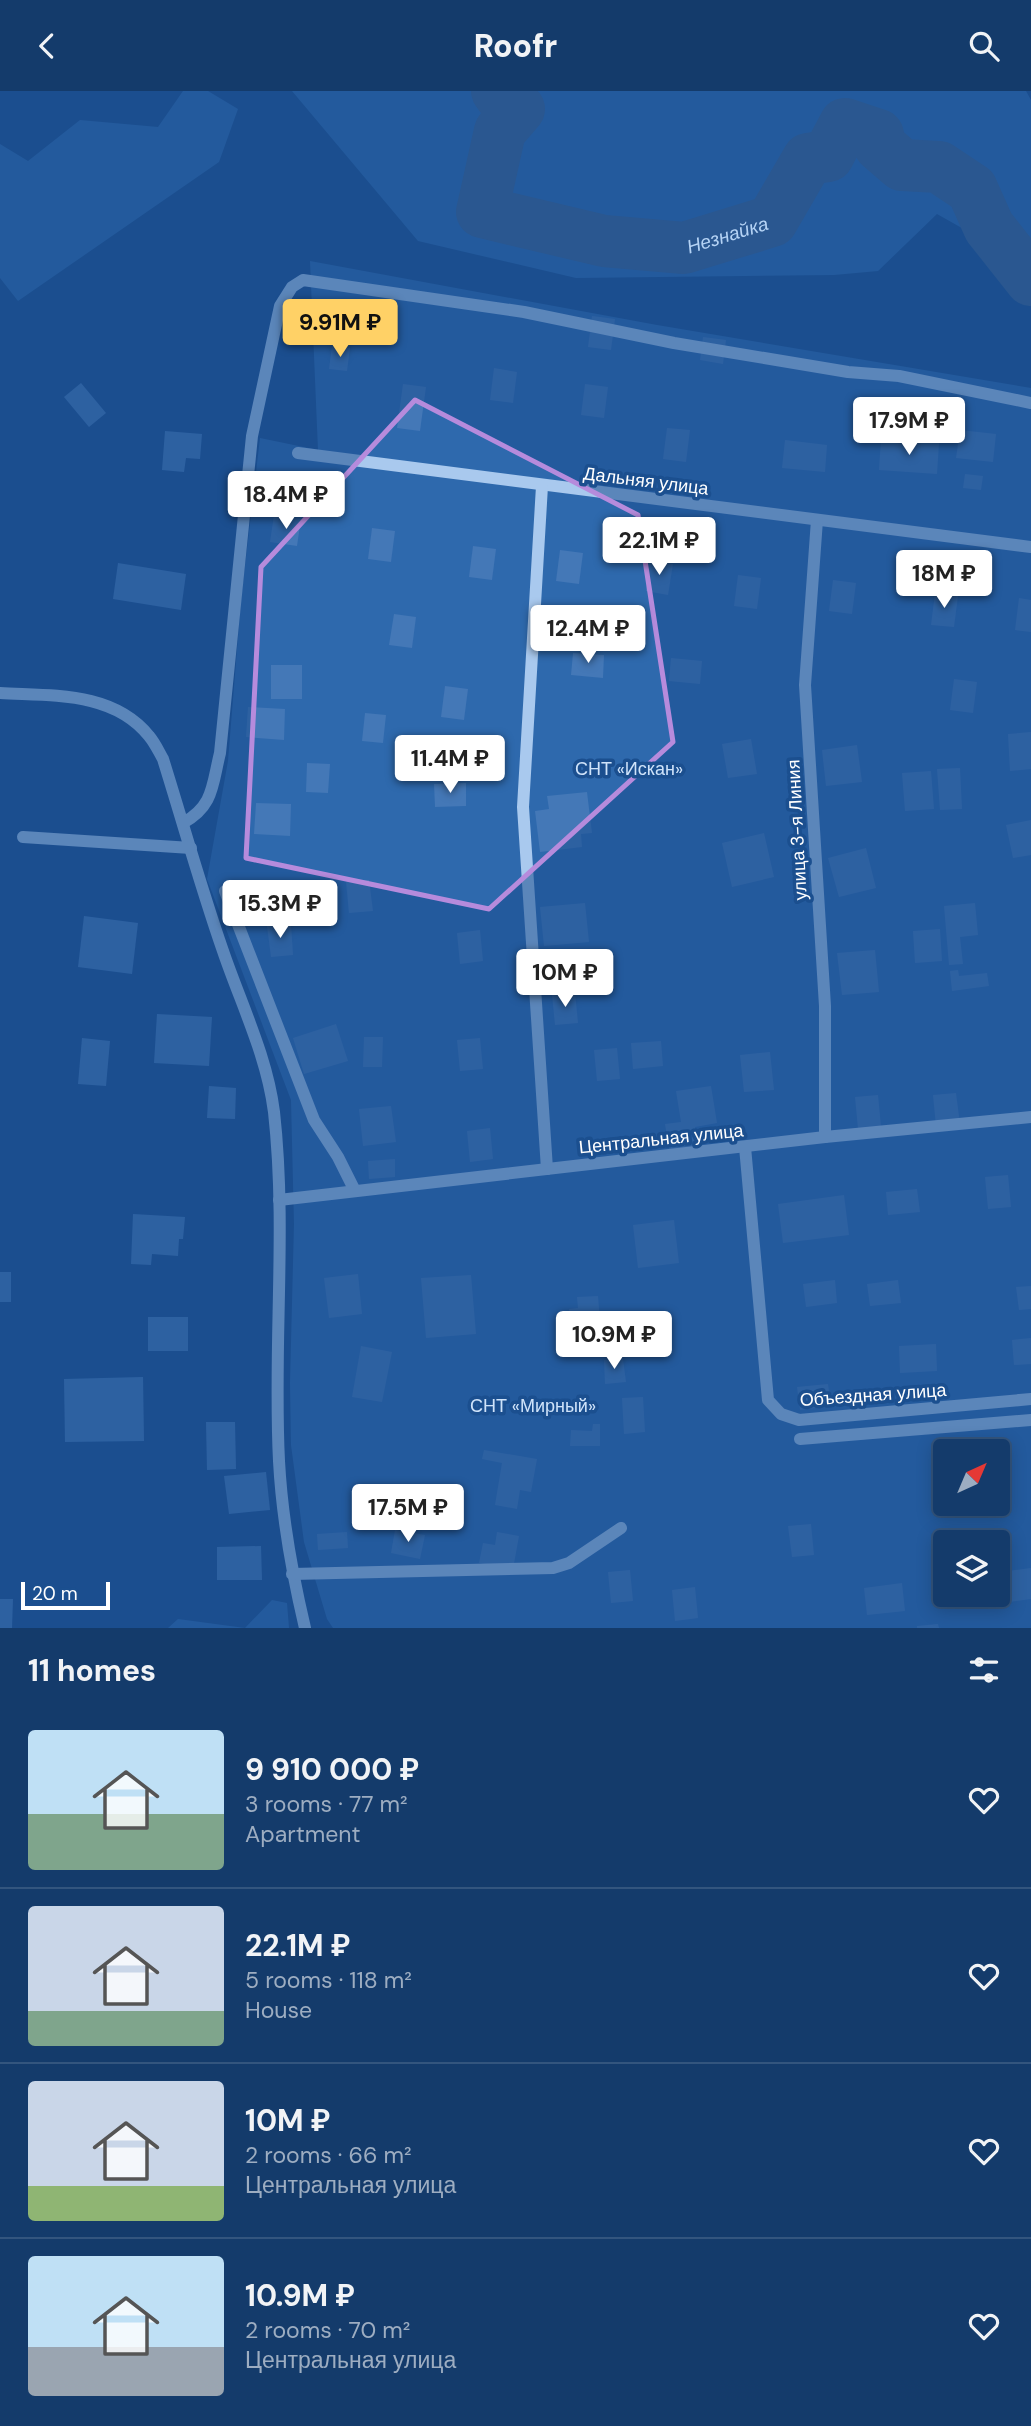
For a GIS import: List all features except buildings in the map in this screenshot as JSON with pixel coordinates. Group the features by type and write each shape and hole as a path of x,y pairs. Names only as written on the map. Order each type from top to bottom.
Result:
{"street":[{"path":"183,823 198,815 207,803 220,753 252,436 280,306 292,286 303,280 524,312 674,343 848,372 899,376 1031,403"},
{"name":"Дальняя улица","path":"298,453 1031,547"},
{"path":"542,486 523,807 547,1169"},
{"name":"улица 3-я Линия","path":"817,520 805,685 825,1006 825,1137"},
{"path":"0,693 102,702 126,715 149,735 163,759 222,950 269,1082 274,1111 279,1199 279,1461 292,1574 304,1628"},
{"path":"23,837 191,848"},
{"path":"225,891 314,1120 338,1157 355,1191"},
{"name":"Центральная улица","path":"279,1199 825,1137 1031,1117"},
{"name":"Объездная улица","path":"745,1147 768,1400 781,1414 799,1420 1031,1399"},
{"path":"800,1439 1031,1420"},
{"path":"292,1574 553,1568 569,1563 621,1528"}],"highlighted area":[{"path":"415,400 638,515 673,742 489,909 246,858 261,567"}],"green space":[{"path":"183,91 208,91 238,109 219,162 18,301 0,278 0,144 28,161 80,120 158,127"},
{"path":"292,91 1026,91 1031,100 1031,267 937,214 878,271 834,275 576,278 418,241"},
{"name":"СНТ «Искан»","path":"310,261 657,325 1031,388 1031,1628 333,1628 327,1619 304,1542 291,1445 294,1224 291,1100 207,879 228,761 241,600 260,438 318,450"},
{"path":"272,1600 287,1603 289,1628 245,1628"},
{"path":"178,1619 245,1628 168,1628"}],"waterway":[{"name":"Незнайка","path":"497,91 502,98 519,109 500,131 482,212 604,241 684,248 772,221 808,159 828,156 845,124 878,135 880,146 902,165 939,167 972,189 989,227 1031,280"}],"park label":[{"name":"СНТ «Мирный»","path":"533,1406"}]}
